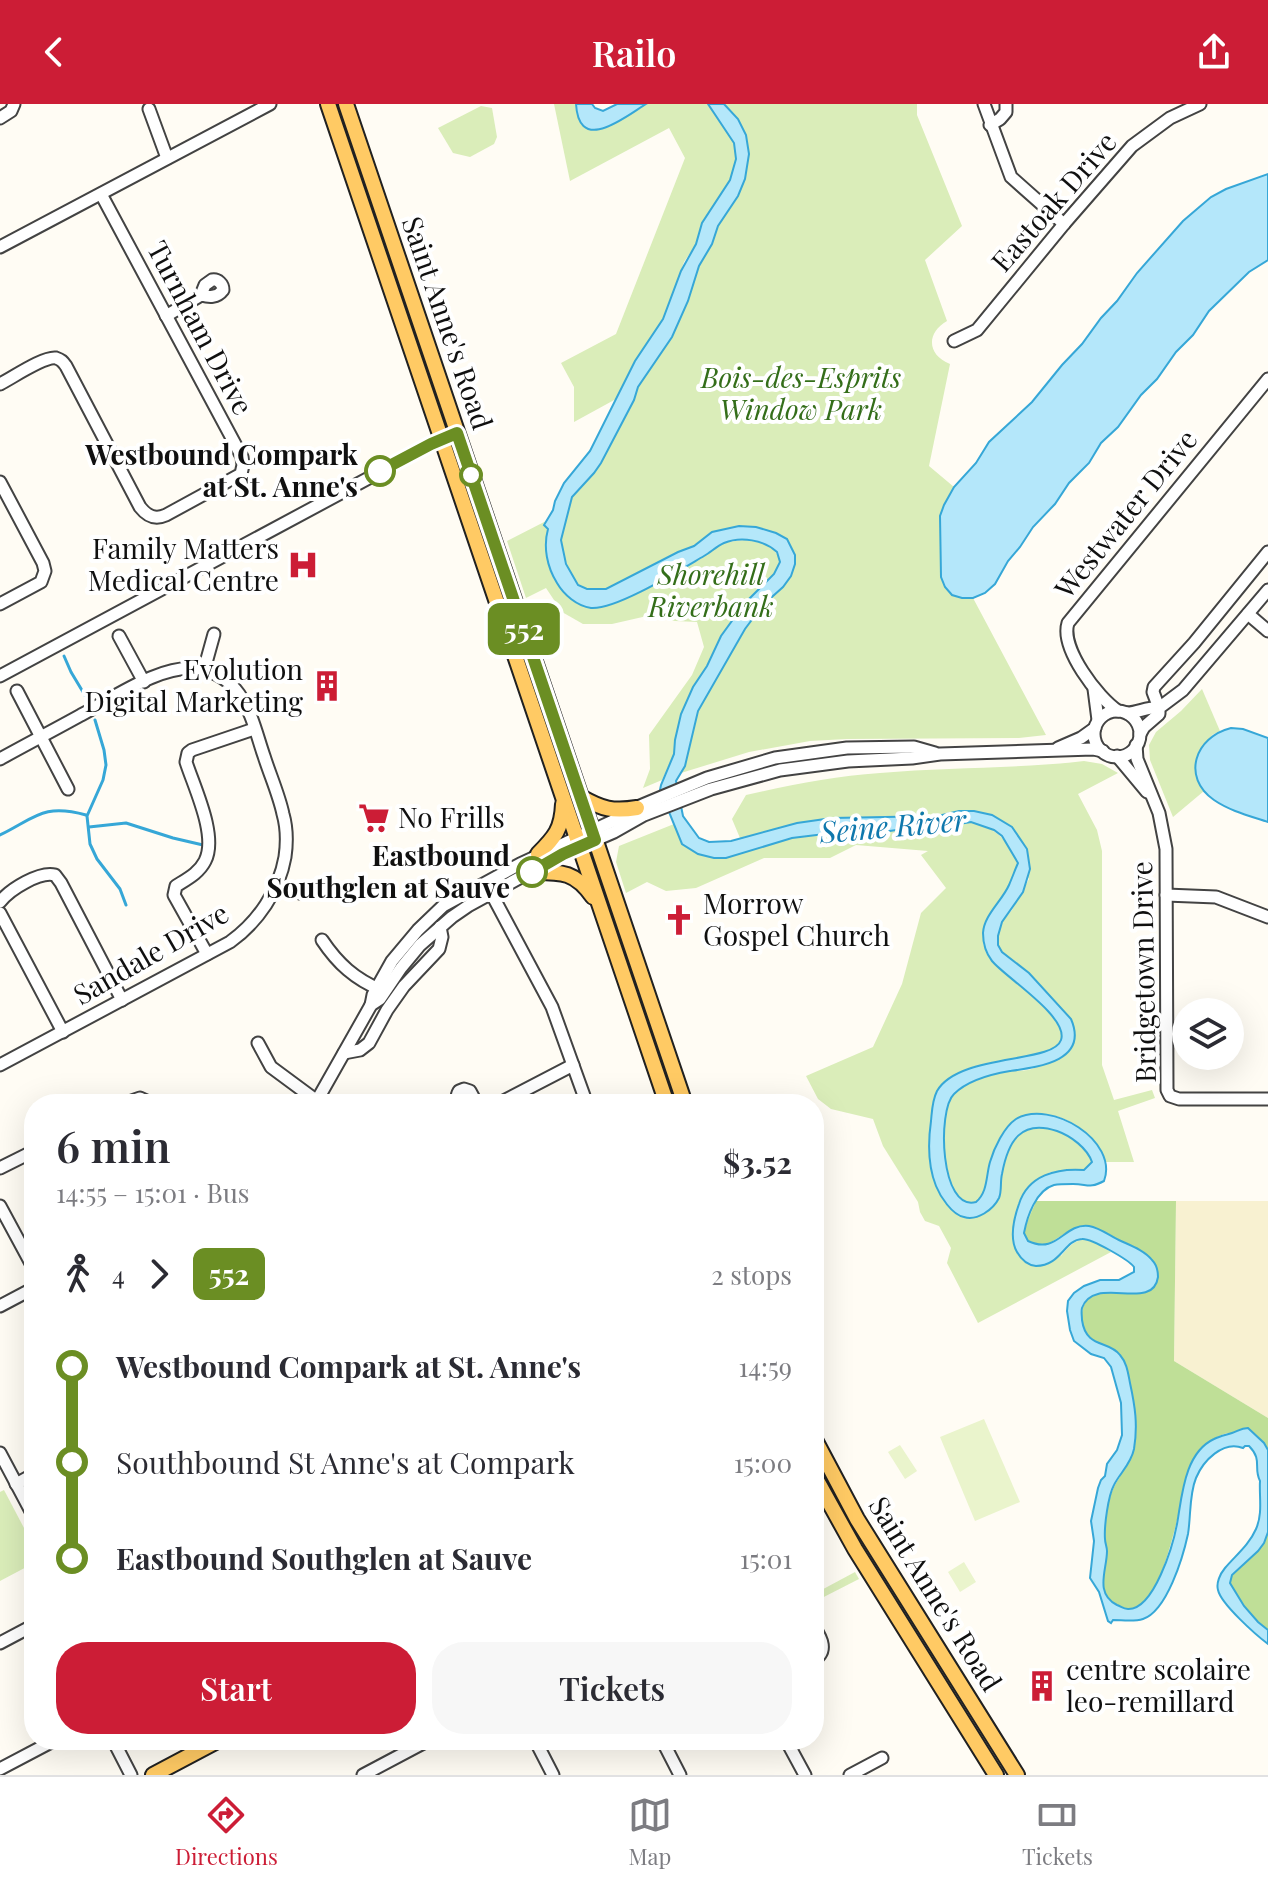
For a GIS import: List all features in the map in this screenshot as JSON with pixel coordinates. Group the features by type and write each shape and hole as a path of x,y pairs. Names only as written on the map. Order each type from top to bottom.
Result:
{"main road":[{"name":"Saint Anne's Road","path":"328,104 664,1094"},
{"name":"Saint Anne's Road","path":"346,104 682,1094"},
{"path":"340,139 358,142"},
{"path":"538,854 558,833 563,814 563,795"},
{"path":"581,797 613,810 640,810"},
{"path":"532,872 558,872 572,876 586,887 602,910"},
{"name":"Saint Anne's Road","path":"824,1460 870,1542 1017,1775"},
{"name":"Saint Anne's Road","path":"824,1493 855,1549 996,1775"},
{"path":"824,1497 832,1507"},
{"path":"153,1775 200,1750"}],"street":[{"path":"0,118 11,111 14,104"},
{"path":"0,247 270,104"},
{"path":"984,104 1011,177 1064,224"},
{"path":"990,125 1006,112 1006,104"},
{"name":"Eastoak Drive","path":"954,341 977,330 1132,146 1170,118 1200,104"},
{"path":"149,109 167,158"},
{"name":"Turnham Drive","path":"0,384 45,360 57,358 61,361 140,507 151,517 166,515 241,474 243,465 239,451 101,194"},
{"path":"166,316 201,295"},
{"name":"Westwater Drive","path":"1123,712 1094,689 1069,645 1065,632 1068,623 1268,379"},
{"path":"0,676 442,438 457,433"},
{"path":"0,482 45,571 41,582 0,604"},
{"path":"1097,724 1095,740 1103,751 1117,756 1126,755 1144,727 1159,714 1154,687 1268,552"},
{"path":"1054,750 1081,738 1110,712 1136,713 1159,708 1183,690 1268,590"},
{"path":"1248,614 1268,631"},
{"path":"0,759 162,674 183,669 204,670 214,634"},
{"path":"119,636 144,682"},
{"name":"Sandale Drive","path":"0,1065 242,933 261,912 277,884 286,848 284,817 254,729 240,695 225,680 204,670"},
{"name":"Westwater Drive","path":"1094,689 1097,724"},
{"path":"17,691 68,789"},
{"path":"1123,712 1137,723 1138,740"},
{"path":"207,954 174,895 176,886 200,869 209,850 207,827 186,757 198,747 254,729"},
{"name":"Bridgetown Drive","path":"1138,740 1137,759 1159,813 1165,843 1167,1090 1170,1096 1179,1099 1268,1099"},
{"path":"380,990 392,961 418,930 443,906 485,881 538,854 593,836 640,810 775,758 847,748 914,747 940,754 1103,751"},
{"name":"Bridgetown Drive","path":"1117,756 1153,799"},
{"path":"323,1094 371,1005 373,995 420,945 468,906 532,872 578,842"},
{"path":"0,902 9,892 44,873 55,875 122,1000"},
{"path":"485,881 547,996 583,1094"},
{"path":"277,884 300,893"},
{"path":"1166,895 1216,897 1268,917"},
{"path":"0,913 63,1032"},
{"path":"344,1053 360,1050 369,1043 404,986 439,949 442,937 440,927"},
{"path":"322,940 344,968 380,990"},
{"path":"258,1043 271,1067 306,1094"},
{"path":"517,1094 573,1065"},
{"path":"0,1168 24,1156"},
{"path":"0,1206 24,1250"},
{"path":"0,1306 24,1293"},
{"path":"0,1453 24,1499"},
{"path":"16,1484 24,1480"},
{"path":"0,1643 24,1630"},
{"path":"0,1769 36,1750"},
{"path":"118,1750 131,1775"},
{"path":"363,1775 410,1750"},
{"path":"540,1750 553,1775"},
{"path":"667,1750 680,1775"},
{"path":"791,1750 805,1775"},
{"path":"850,1775 882,1758"}],"shaded area":[{"path":"1176,1201 1268,1201 1268,1418 1174,1361"}],"green space":[{"path":"554,104 576,104 581,124 590,130 612,125 646,104 708,104 734,143 736,159 730,180 702,223 696,244 684,262 663,319 635,361 616,399 574,422 574,387 561,363 616,334 685,158 669,128 570,181"},
{"name":"Bois-des-Esprits Window Park","path":"724,104 917,104 917,115 962,226 925,260 947,321 935,332 933,350 950,364 929,466 954,487 944,505 973,598 1046,735 810,741 749,752 681,773 696,716 735,643 791,576 776,533 756,527 712,532 689,549 606,589 596,591 582,588 574,581 561,540 572,497 594,473 607,452 638,387 660,353 716,230 745,179"},
{"path":"481,106 492,108 497,137 494,144 470,157 453,153 438,128"},
{"name":"Shorehill Riverbank","path":"548,520 546,538 554,580 619,601 673,574 726,542 760,542 773,549 780,558 774,574 745,603 721,636 693,687 681,714 674,754 662,780 643,788 650,769 649,735 692,675 704,647 697,622 647,616 612,624 583,624 562,612 546,588 526,598 507,541"},
{"path":"1202,689 1220,731 1212,735 1199,783 1204,791 1173,817 1150,760 1149,745 1156,732"},
{"path":"1084,761 1102,764 1118,773 1078,794 1097,830 1102,851 1102,1065 1114,1100 1152,1090 1155,1098 1118,1111 1134,1162 1106,1162 1091,1138 1070,1121 1057,1116 1030,1115 1016,1119 990,1161 985,1189 980,1198 972,1203 961,1200 953,1190 948,1175 945,1119 953,1094 979,1079 1009,1071 1033,1069 1067,1053 1071,1019 1029,973 1002,952 998,945 1002,922 1029,879 992,816 959,811 938,816 797,823 740,838 732,819 746,795 813,781 880,773"},
{"path":"975,823 991,829 1010,847 1018,863 1009,886 988,920 984,947 996,965 1047,1011 1061,1034 1060,1043 1045,1053 973,1067 952,1083 932,1104 930,1165 955,1213 1000,1193 1007,1154 1019,1134 1028,1128 1038,1127 1060,1132 1080,1146 1092,1162 1084,1170 1050,1172 1024,1194 1061,1256 1073,1244 1084,1240 1111,1252 978,1323 947,1263 951,1248 939,1226 925,1221 918,1202 883,1146 873,1119 831,1109 824,1104 824,1094 815,1094 806,1076 873,1047 902,984 921,913 946,888 921,855 928,851 856,845 830,858 764,858 696,888 666,891 647,882 626,893 616,862 619,846 674,824 683,844 727,858 791,838"},
{"path":"1036,1201 1176,1201 1174,1361 1268,1418 1268,1450 1264,1443 1229,1433 1208,1443 1197,1455 1190,1468 1160,1575 1150,1595 1138,1607 1124,1609 1114,1604 1106,1595 1103,1579 1106,1520 1110,1497 1120,1477 1130,1384 1127,1369 1111,1348 1093,1340 1085,1331 1082,1312 1087,1301 1097,1294 1142,1293 1157,1271 1149,1257 1107,1233 1067,1232 1045,1246 1028,1241 1024,1231"},
{"path":"984,1419 1020,1502 975,1521 940,1437"},
{"path":"900,1445 917,1471 905,1479 888,1452"},
{"path":"4,1490 24,1528 24,1568 0,1581 0,1492"},
{"path":"1268,1532 1268,1630 1244,1606 1230,1583 1232,1576 1258,1551"},
{"path":"964,1562 976,1582 960,1592 948,1572"},
{"path":"855,1572 859,1579 824,1597 824,1589"}],"water":[{"path":"576,104 592,104 603,111 617,104 646,104 615,123 594,130 585,127 579,119"},
{"name":"Seine River","path":"708,104 724,104 738,119 746,135 749,154 745,179 699,266 672,337 638,387 601,463 572,497 561,540 566,564 578,585 587,589 606,589 694,546 712,532 739,526 776,533 787,539 795,555 791,576 745,629 698,711 685,766 676,781 683,816 699,838 709,842 731,841 797,823 832,818 938,816 974,811 992,815 1012,827 1027,849 1030,869 1023,892 1002,922 998,945 1002,952 1029,973 1071,1019 1075,1033 1073,1044 1067,1053 1047,1064 988,1076 954,1094 945,1119 945,1158 949,1176 955,1192 964,1201 976,1202 983,1193 992,1156 1004,1132 1016,1119 1030,1114 1063,1119 1092,1139 1102,1152 1106,1166 1104,1181 1092,1185 1061,1184 1048,1188 1033,1205 1024,1233 1028,1241 1047,1244 1080,1226 1093,1227 1142,1251 1157,1270 1154,1287 1146,1292 1098,1294 1089,1298 1082,1310 1088,1336 1115,1350 1124,1361 1135,1416 1133,1454 1114,1485 1107,1512 1103,1581 1106,1594 1126,1609 1146,1599 1167,1560 1186,1477 1196,1454 1214,1439 1248,1428 1268,1450 1268,1532 1264,1543 1232,1575 1230,1583 1244,1606 1268,1630 1268,1644 1232,1611 1218,1587 1222,1573 1250,1540 1258,1523 1260,1481 1256,1456 1249,1446 1221,1449 1199,1472 1192,1491 1188,1534 1178,1569 1166,1595 1152,1614 1139,1620 1113,1620 1111,1623 1090,1578 1094,1541 1091,1521 1098,1488 1122,1435 1121,1403 1111,1367 1104,1358 1091,1354 1074,1341 1067,1311 1068,1301 1084,1286 1100,1280 1119,1280 1134,1272 1134,1267 1110,1250 1082,1239 1076,1240 1051,1262 1032,1265 1019,1255 1013,1234 1019,1204 1029,1186 1054,1172 1084,1170 1092,1162 1086,1152 1073,1139 1057,1131 1034,1128 1025,1131 1008,1152 999,1198 989,1210 969,1218 951,1209 940,1195 933,1178 929,1137 932,1106 937,1091 948,1079 984,1064 1041,1053 1054,1048 1061,1040 1061,1031 1055,1020 992,961 985,947 983,933 986,920 1006,891 1018,863 1002,836 971,822 876,833 841,832 792,838 726,858 698,854 682,844 660,790 661,785 674,754 681,714 693,687 721,636 745,603 774,574 780,562 777,552 759,542 745,540 721,544 631,596 591,608 567,596 551,570 546,550 548,529 544,525 555,501 564,483 590,451 635,361 663,319 702,223 730,180 736,159 734,143"},
{"path":"1268,174 1268,260 1249,272 1209,311 1118,427 1101,443 1089,463 1033,527 995,584 973,598 952,595 941,577 940,516 954,487 976,463 989,442 1032,402 1082,344 1137,273 1183,221 1211,197"},
{"path":"1231,728 1268,738 1268,822 1220,804 1204,791 1198,780 1195,769 1201,749 1219,733"}],"waterway":[{"path":"64,656 86,697"},
{"path":"95,720 106,765 103,780 87,816 90,844 97,859 120,889 126,905"},
{"path":"0,835 40,814 59,811 86,815"},
{"path":"89,827 126,823 203,845"}],"bus line":[{"name":"552","path":"380,471 457,433 595,840 532,872"}],"place":[{"name":"Westbound Compark at St. Anne's","path":"380,471"},
{"name":"Family Matters Medical Centre","path":"303,565"},
{"name":"Evolution Digital Marketing","path":"327,686"},
{"name":"No Frills","path":"374,818"},
{"name":"Eastbound Southglen at Sauve","path":"532,872"},
{"name":"Morrow Gospel Church","path":"679,920"},
{"name":"centre scolaire leo-remillard","path":"1042,1686"}]}
